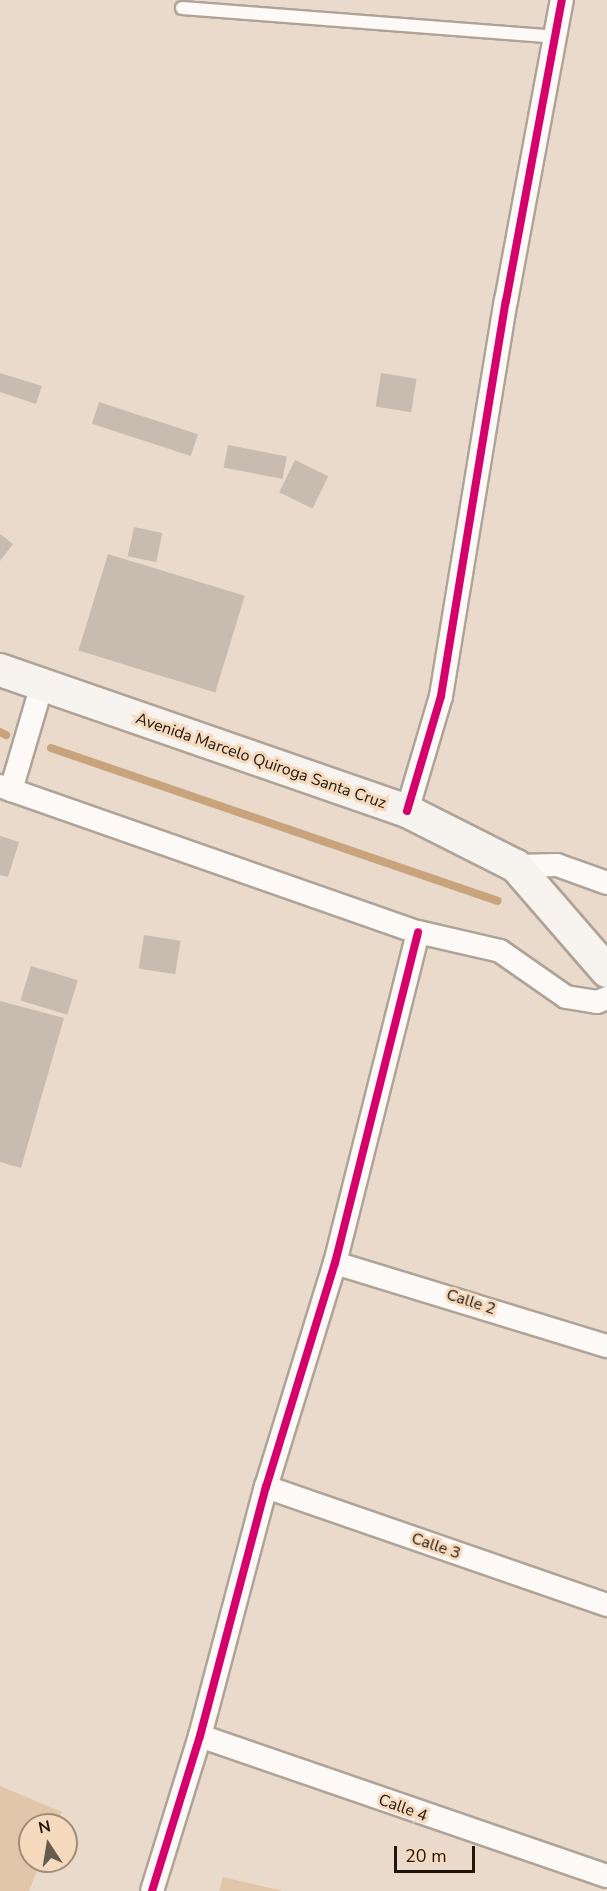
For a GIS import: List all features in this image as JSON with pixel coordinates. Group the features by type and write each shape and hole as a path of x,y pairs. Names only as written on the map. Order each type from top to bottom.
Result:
{"main road":[{"name":"Avenida Marcelo Quiroga Santa Cruz","path":"0,670 407,811 516,866 607,971"}],"street":[{"path":"407,811 441,696 506,301 562,0"},
{"path":"42,685 6,788 418,932 500,951 566,998 597,1002 607,998"},
{"name":"Avenida Marcelo Quiroga Santa Cruz","path":"516,866 557,865 607,883"},
{"path":"152,1891 200,1736 266,1487 335,1263 418,932"},
{"name":"Calle 2","path":"335,1263 607,1346"},
{"name":"Calle 3","path":"266,1487 607,1605"},
{"name":"Calle 4","path":"200,1736 607,1876"}],"lane":[{"path":"182,8 556,37"}],"shaded area":[{"path":"0,1786 62,1812 18,1813 18,1873 36,1873 29,1891 0,1891"},
{"path":"223,1877 283,1891 219,1891"}],"building":[{"path":"0,373 42,386 36,404 0,392"},
{"path":"381,373 417,379 411,412 376,407"},
{"path":"99,402 198,434 191,456 92,424"},
{"path":"228,445 287,456 283,479 224,468"},
{"path":"295,460 328,476 312,509 279,492"},
{"path":"134,527 162,533 156,562 128,556"},
{"path":"0,534 13,544 0,561"},
{"path":"108,554 245,596 215,692 78,651"},
{"path":"0,836 19,842 8,877 0,875"},
{"path":"144,935 181,941 175,974 139,969"},
{"path":"31,966 78,980 67,1015 20,1000"},
{"path":"0,1001 64,1018 21,1168 0,1162"}],"waterway":[{"path":"0,732 6,735"},
{"path":"51,748 498,901"}],"cycle path":[{"path":"407,811 441,696 506,301 562,0"},
{"path":"152,1891 200,1736 266,1487 335,1263 418,932"}]}
